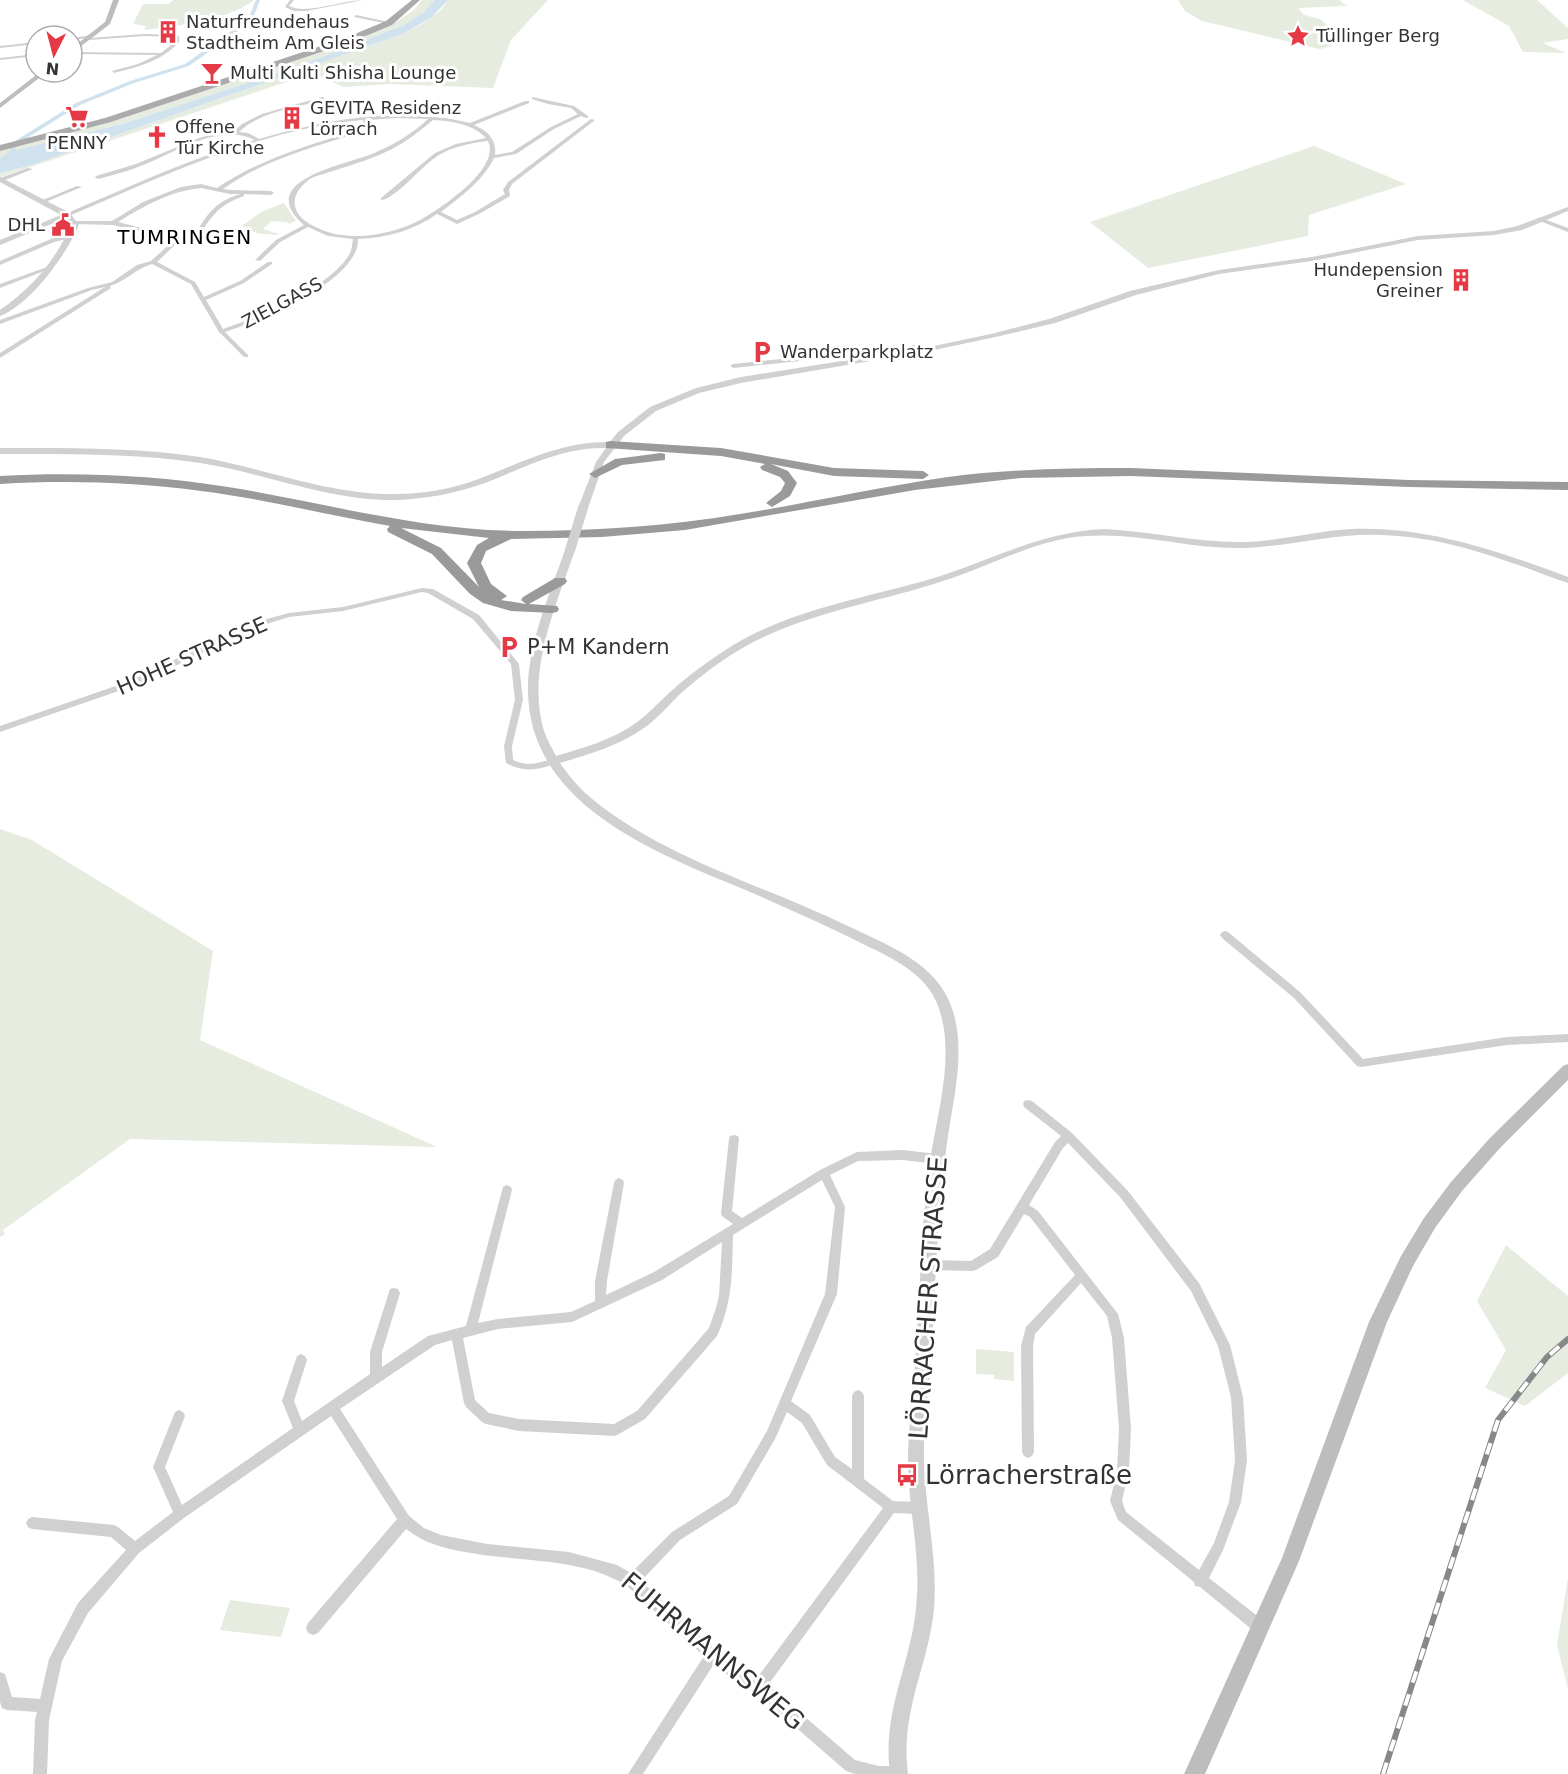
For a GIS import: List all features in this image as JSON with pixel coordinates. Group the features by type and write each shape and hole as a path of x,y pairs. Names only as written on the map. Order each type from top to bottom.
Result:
{"highway":[{"path":"621,434 626,442 640,448"},
{"path":"608,448 733,454 834,472 923,476"},
{"path":"608,448 662,457 719,459 779,470 789,478 791,483 786,493 772,503"},
{"path":"595,474 619,462 662,457"},
{"path":"0,473 95,470 179,476 229,483 378,513 494,525 638,522 772,503 923,476 1015,466 1080,464 1370,475 1568,479"},
{"path":"0,480 91,478 174,484 231,492 373,521 446,530 513,534 638,531 683,526 899,488 1019,474 1129,472 1429,485 1568,486"},
{"path":"373,521 426,544 441,554 472,589 488,600 506,606 552,609"},
{"path":"513,534 485,544 476,554 474,563 485,586 506,598 543,602 552,609"},
{"path":"528,600 560,581"}],"main road":[{"path":"4,147 130,114 348,40 388,23 416,0"},
{"path":"84,43 111,20 113,1"},
{"path":"0,105 28,84"},
{"path":"1194,1774 1308,1514 1378,1322 1415,1244 1453,1189 1568,1070"}],"street":[{"path":"292,0 286,5 287,8 301,10 361,0"},
{"path":"356,16 388,23"},
{"path":"84,38 176,35 177,42 163,54 114,72"},
{"path":"0,47 24,44"},
{"path":"84,52 163,54"},
{"path":"0,60 24,57"},
{"path":"235,133 243,125 257,118 322,98"},
{"path":"437,212 457,222 472,217 491,203 508,195 506,190 510,183 593,120 572,106 548,104 534,98"},
{"path":"414,117 420,110 441,102"},
{"path":"470,125 528,102"},
{"path":"491,157 504,157 521,152 560,122 581,114"},
{"path":"0,243 200,159 258,140 315,127 414,117 432,118 470,125 482,132 493,145 491,157 480,176 437,212 402,230 356,238 318,231 307,226 292,210 292,196 299,185 310,177 389,148 420,130 432,118"},
{"path":"219,189 243,172 278,156 352,133 368,120"},
{"path":"98,177 141,164 203,138 235,133 251,135 258,140"},
{"path":"383,199 394,193 431,157 458,146 489,139"},
{"path":"0,180 30,169"},
{"path":"0,180 67,215 74,222 113,223 176,238 176,241"},
{"path":"113,223 145,203 174,191 201,186 230,192 271,193"},
{"path":"41,202 79,187"},
{"path":"0,356 140,266 153,262 176,241 194,239 213,209 228,200 260,191"},
{"path":"228,200 232,195 230,192"},
{"name":"LÖRRACHER STRASSE","path":"899,1773 895,1753 896,1728 924,1625 926,1598 916,1454 937,1159 950,1071 951,1039 947,1012 936,988 925,977 882,949 837,926 651,844 599,812 573,787 554,761 538,727 533,697 534,674 560,581 595,474 608,448 621,434 663,404 718,385 929,349 1052,321 1133,293 1220,272 1312,259 1418,238 1494,233 1519,228 1568,209"},
{"path":"1539,219 1568,230"},
{"path":"0,314 32,288 49,268 74,222"},
{"path":"258,260 278,241 307,226"},
{"path":"0,263 66,237"},
{"name":"ZIELGASS","path":"221,331 242,325 280,307 328,278 353,252 356,238"},
{"path":"153,262 193,283 221,331 246,356"},
{"path":"203,299 242,282 270,263"},
{"path":"0,286 49,268"},
{"path":"0,322 90,289 114,283"},
{"path":"733,366 922,346 929,349"},
{"path":"0,451 182,458 227,465 334,492 395,497 427,494 477,482 546,453 566,448 608,448"},
{"path":"554,761 598,746 632,730 701,671 762,634 832,608 939,579 1029,544 1062,536 1114,532 1198,543 1241,545 1352,532 1411,534 1448,540 1491,551 1568,580"},
{"name":"HOHE STRASSE","path":"0,729 133,683 251,626 289,615 343,609 422,590 430,591 476,617 515,664 519,700 508,746 509,760 516,765 533,767 554,761"},
{"path":"1225,935 1297,995 1361,1063 1507,1041 1568,1038"},
{"path":"1028,1104 1068,1136 1124,1194 1195,1287 1224,1345 1237,1397 1241,1460 1235,1502 1219,1546 1200,1581"},
{"path":"928,1265 972,1266 994,1253 1059,1145 1068,1136"},
{"path":"735,1139 726,1213 740,1223"},
{"path":"40,1774 44,1706 56,1659 83,1608 135,1549 180,1514 376,1377 432,1340 498,1324 572,1317 658,1276 740,1223 850,1160 867,1156 903,1155 937,1159"},
{"path":"632,1581 676,1536 733,1500 771,1435 786,1404 831,1293 840,1207 824,1173"},
{"path":"600,1304 601,1281 620,1182"},
{"path":"471,1330 507,1190"},
{"path":"1022,1207 1034,1214 1112,1314 1118,1338 1125,1429 1123,1470 1116,1501 1122,1516 1260,1627"},
{"path":"457,1334 470,1403 486,1418 519,1425 615,1430 641,1415 713,1332 721,1318 724,1304 728,1232"},
{"path":"1028,1452 1027,1346 1030,1331 1081,1276"},
{"path":"376,1377 376,1352 394,1293"},
{"path":"300,1430 288,1401 301,1360"},
{"path":"858,1396 858,1481"},
{"path":"786,1404 806,1419 831,1461 891,1507 918,1508"},
{"name":"FUHRMANNSWEG","path":"333,1409 405,1520 420,1532 440,1541 488,1550 569,1558 617,1571 632,1581 712,1655 737,1674 759,1686 850,1766 879,1773 899,1773"},
{"path":"179,1416 159,1467 180,1514"},
{"path":"759,1686 891,1507"},
{"path":"313,1628 405,1520"},
{"path":"32,1523 114,1531 135,1549"},
{"path":"635,1774 712,1655"},
{"path":"0,1679 7,1702 44,1706"}],"shaded area":[{"path":"173,0 254,0 216,18 187,24 144,30 146,26 133,24 143,4 169,4"},
{"path":"422,0 434,0 424,12 404,25 296,67 122,124 9,153 0,158 0,150 118,120 328,49 398,21 415,9"},
{"path":"448,0 548,0 511,40 493,88 389,84 343,87 314,73 0,177 0,173 32,165 402,34 433,16"},
{"path":"1178,0 1339,0 1347,6 1298,8 1304,15 1320,19 1346,42 1320,49 1202,21 1185,11"},
{"path":"1463,0 1537,0 1568,28 1568,39 1543,43 1566,53 1523,52 1509,26"},
{"path":"1314,146 1406,184 1309,215 1308,236 1148,268 1090,222"},
{"path":"284,203 296,221 289,224 272,221 263,229 279,234 256,233 242,226 261,212"},
{"path":"0,829 32,840 213,951 200,1040 437,1147 130,1139 3,1230 5,1234 0,1237"},
{"path":"1506,1245 1568,1296 1568,1373 1525,1406 1485,1388 1506,1350 1477,1301"},
{"path":"976,1349 1014,1352 1014,1381 994,1379 994,1375 976,1374"},
{"path":"1568,1578 1568,1689 1557,1645"},
{"path":"230,1600 290,1608 281,1637 220,1630"}],"water":[{"path":"434,0 448,0 431,18 402,34 32,165 0,173 0,158 9,152 122,124 296,67 404,25 424,12"}],"waterway":[{"path":"0,167 7,161 17,142 78,104 132,82 187,65 250,20 258,0"}],"railway":[{"path":"1383,1774 1498,1420 1547,1357 1568,1339"}],"place":[{"name":"Naturfreundehaus Stadtheim Am Gleis","path":"168,32"},
{"name":"Tüllinger Berg","path":"1298,36"},
{"name":"Multi Kulti Shisha Lounge","path":"212,73"},
{"name":"PENNY","path":"77,117"},
{"name":"GEVITA Residenz Lörrach","path":"292,118"},
{"name":"Offene Tür Kirche","path":"157,137"},
{"name":"DHL","path":"63,225"},
{"name":"Hundepension Greiner","path":"1461,280"},
{"name":"Wanderparkplatz","path":"762,352"},
{"name":"P+M Kandern","path":"509,647"},
{"name":"Lörracherstraße","path":"907,1475"}],"district":[{"name":"TUMRINGEN","path":"185,237"}]}
